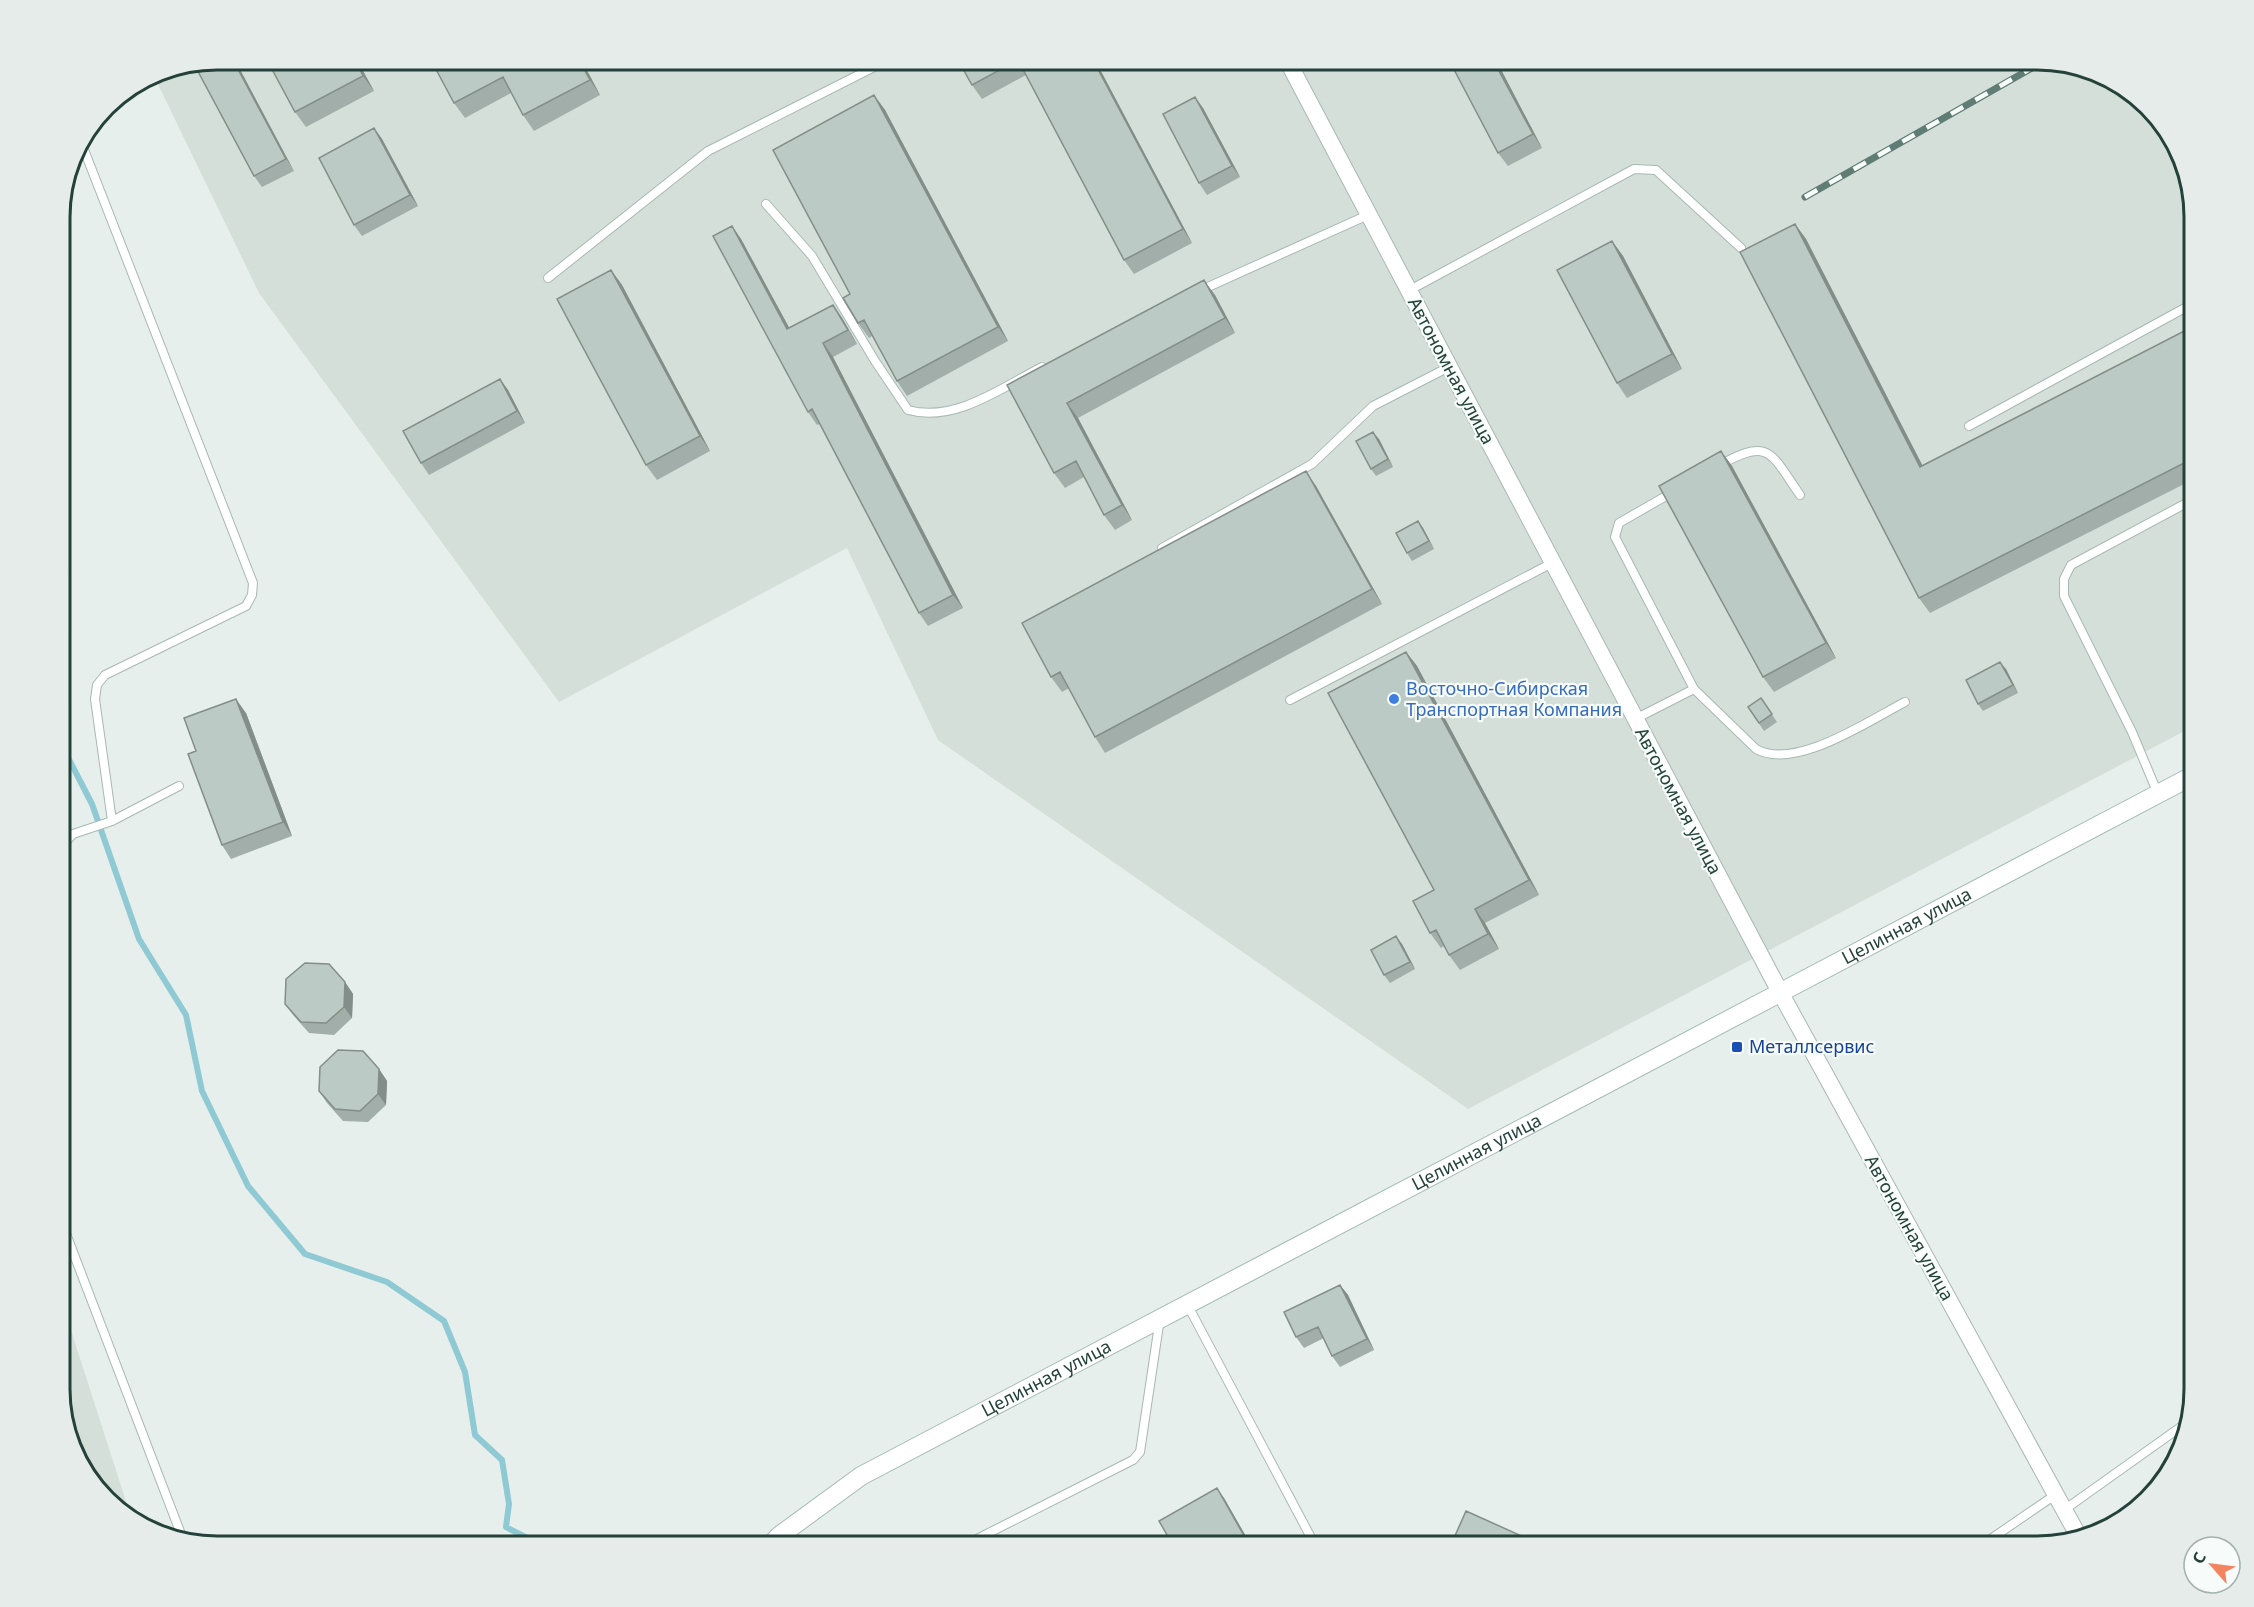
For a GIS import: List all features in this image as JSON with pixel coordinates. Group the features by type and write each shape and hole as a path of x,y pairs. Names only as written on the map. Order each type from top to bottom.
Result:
{"street":[{"name":"Автономная улица","path":"1293,71 1780,992 2076,1531"},
{"name":"Целинная улица","path":"781,1536 861,1476 2184,780"}],"lane":[{"path":"548,278 708,151 866,71"},
{"path":"85,153 253,583 252,595 246,606 105,675 98,685 95,699 112,821"},
{"path":"1408,291 1634,168 1656,170 1741,248"},
{"path":"766,204 812,256 875,361 908,410 926,415 955,411 1046,365"},
{"path":"1194,294 1368,215"},
{"path":"1969,426 2184,308"},
{"path":"1151,554 1312,464 1373,406 1449,367"},
{"path":"1706,473 1745,451 1763,450 1772,455 1800,495"},
{"path":"1677,490 1619,523 1615,537 1694,689 1756,749 1767,755 1781,756 1820,746 1905,702"},
{"path":"2158,794 2132,732 2064,596 2064,579 2071,565 2184,504"},
{"path":"1290,700 1552,563"},
{"path":"1635,719 1694,689"},
{"path":"71,836 112,821 179,786"},
{"path":"71,1247 180,1532"},
{"path":"1187,1303 1310,1536"},
{"path":"983,1536 1133,1460 1140,1452 1160,1317"},
{"path":"2064,1510 2178,1429"},
{"path":"1995,1536 2055,1495"}],"shaded area":[{"path":"217,71 2037,71 2075,75 2110,90 2134,107 2147,120 2168,152 2181,188 2184,217 2184,731 1468,1109 938,740 847,548 559,702 259,293 158,84 188,73"},
{"path":"71,1330 127,1505 113,1494 90,1463 75,1428 71,1399"}],"building":[{"path":"239,71 286,159 254,176 198,72"},
{"path":"273,71 360,71 363,76 295,112"},
{"path":"437,71 585,71 590,80 523,115 503,77 454,103"},
{"path":"964,71 998,71 972,85"},
{"path":"1024,71 1099,71 1183,229 1124,260"},
{"path":"1455,71 1499,71 1533,134 1498,153"},
{"path":"874,95 998,327 897,381 864,320 858,323 843,298 850,294 773,150"},
{"path":"1195,97 1232,166 1199,183 1163,114"},
{"path":"374,128 410,195 354,225 319,158"},
{"path":"1795,224 1920,467 2184,331 2184,463 1919,598 1740,252"},
{"path":"732,226 787,329 833,305 848,330 823,343 953,595 919,613 812,409 808,412 713,236"},
{"path":"1612,241 1672,354 1617,383 1557,270"},
{"path":"611,270 700,436 646,465 557,299"},
{"path":"1204,280 1225,318 1067,403 1122,505 1104,515 1076,461 1054,473 1007,385"},
{"path":"500,379 517,411 421,463 403,431"},
{"path":"1373,432 1388,459 1371,469 1356,441"},
{"path":"1721,451 1826,643 1763,677 1659,486"},
{"path":"1306,471 1372,589 1095,737 1060,672 1051,677 1022,623"},
{"path":"1418,521 1429,541 1407,553 1396,533"},
{"path":"1406,652 1529,880 1475,909 1488,934 1449,955 1436,930 1430,933 1413,901 1434,890 1328,693"},
{"path":"2000,662 2013,685 1978,704 1966,680"},
{"path":"1761,698 1772,714 1759,723 1748,707"},
{"path":"236,699 283,822 222,845 188,754 196,751 184,718"},
{"path":"1396,936 1410,962 1384,975 1371,950"},
{"path":"305,963 329,964 345,982 344,1007 326,1023 301,1022 285,1004 286,979"},
{"path":"338,1050 363,1051 379,1069 378,1094 360,1111 335,1109 319,1091 320,1067"},
{"path":"1340,1285 1367,1339 1332,1356 1318,1327 1296,1337 1284,1312"},
{"path":"1217,1488 1244,1536 1168,1536 1159,1521"},
{"path":"1466,1511 1522,1536 1455,1536"}],"waterway":[{"path":"71,763 92,804 139,939 186,1015 202,1091 248,1186 305,1254 387,1282 444,1321 465,1372 475,1435 502,1460 509,1504 506,1527 523,1536"}],"railway":[{"path":"1805,197 2026,71"}],"place":[{"name":"Восточно-Сибирская Транспортная Компания","path":"1394,699"},
{"name":"Металлсервис","path":"1737,1047"}]}
